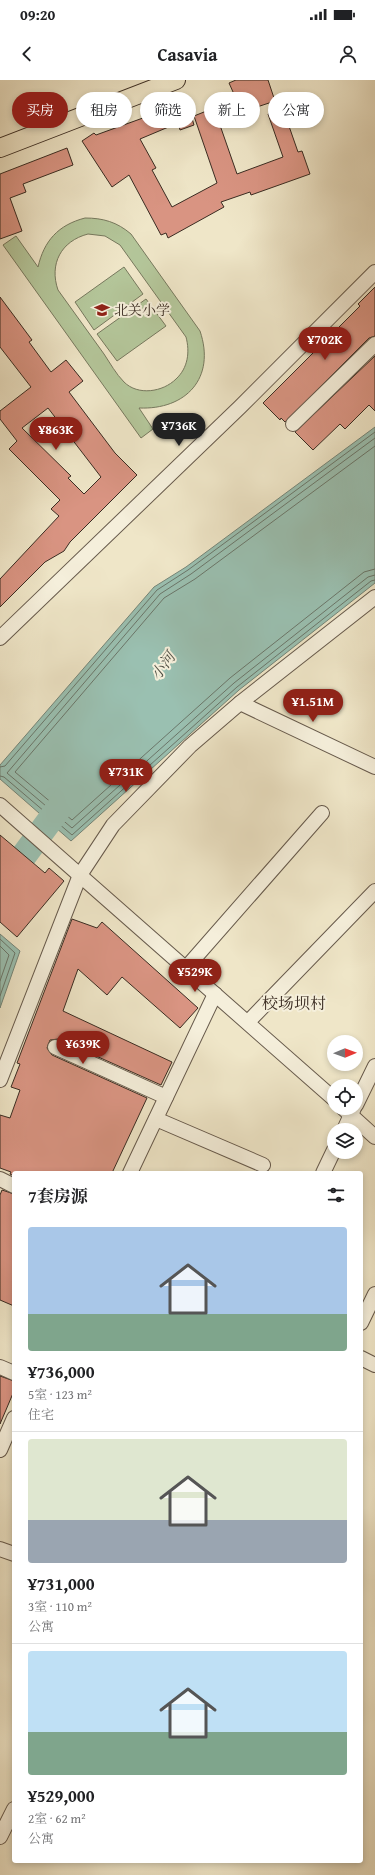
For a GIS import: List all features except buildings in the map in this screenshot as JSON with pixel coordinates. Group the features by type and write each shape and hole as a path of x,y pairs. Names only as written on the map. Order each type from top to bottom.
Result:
{"main road":[{"path":"0,136 146,80"},
{"path":"0,148 176,80"}],"street":[{"path":"0,638 240,407 375,272"},
{"path":"293,424 375,344"},
{"path":"0,1080 76,872 113,825 190,746 240,703 375,597"},
{"path":"240,703 375,767"},
{"path":"0,805 327,1093"},
{"path":"186,968 322,813"},
{"path":"248,1022 375,891"},
{"path":"131,1171 215,994"},
{"path":"55,1047 166,1097"},
{"path":"363,1088 375,1066"},
{"path":"356,1115 375,1137"},
{"path":"156,1118 262,1165"},
{"path":"324,1171 330,1159"},
{"path":"0,1179 12,1185"},
{"path":"363,1319 375,1294"},
{"path":"363,1359 375,1365"},
{"path":"0,1367 12,1372"},
{"path":"0,1450 12,1423"},
{"path":"0,1549 12,1553"},
{"path":"0,1837 12,1813"}],"shaded area":[{"path":"85,218 104,220 120,226 131,234 200,331 204,348 204,363 200,377 193,388 183,397 171,403 156,407 139,408 153,429 141,438 3,245 16,236 38,267 48,242 60,230 75,221","holes":["88,234 105,236 120,245 186,337 188,354 183,370 176,379 164,387 150,391 143,391 124,382 58,290 55,271 56,263 64,248 79,237"]},
{"path":"124,267 143,294 94,330 75,302"},
{"path":"146,299 166,326 117,361 97,334"}],"water":[{"path":"375,427 375,583 239,690 71,841 0,779 0,765 154,587 186,567"},
{"path":"0,934 20,951 0,1008"}],"waterway":[{"name":"小河","path":"0,888 70,793"}],"place":[{"name":"北关小学","path":"102,310"}],"district":[{"name":"校场坝村","path":"294,1003"}]}
